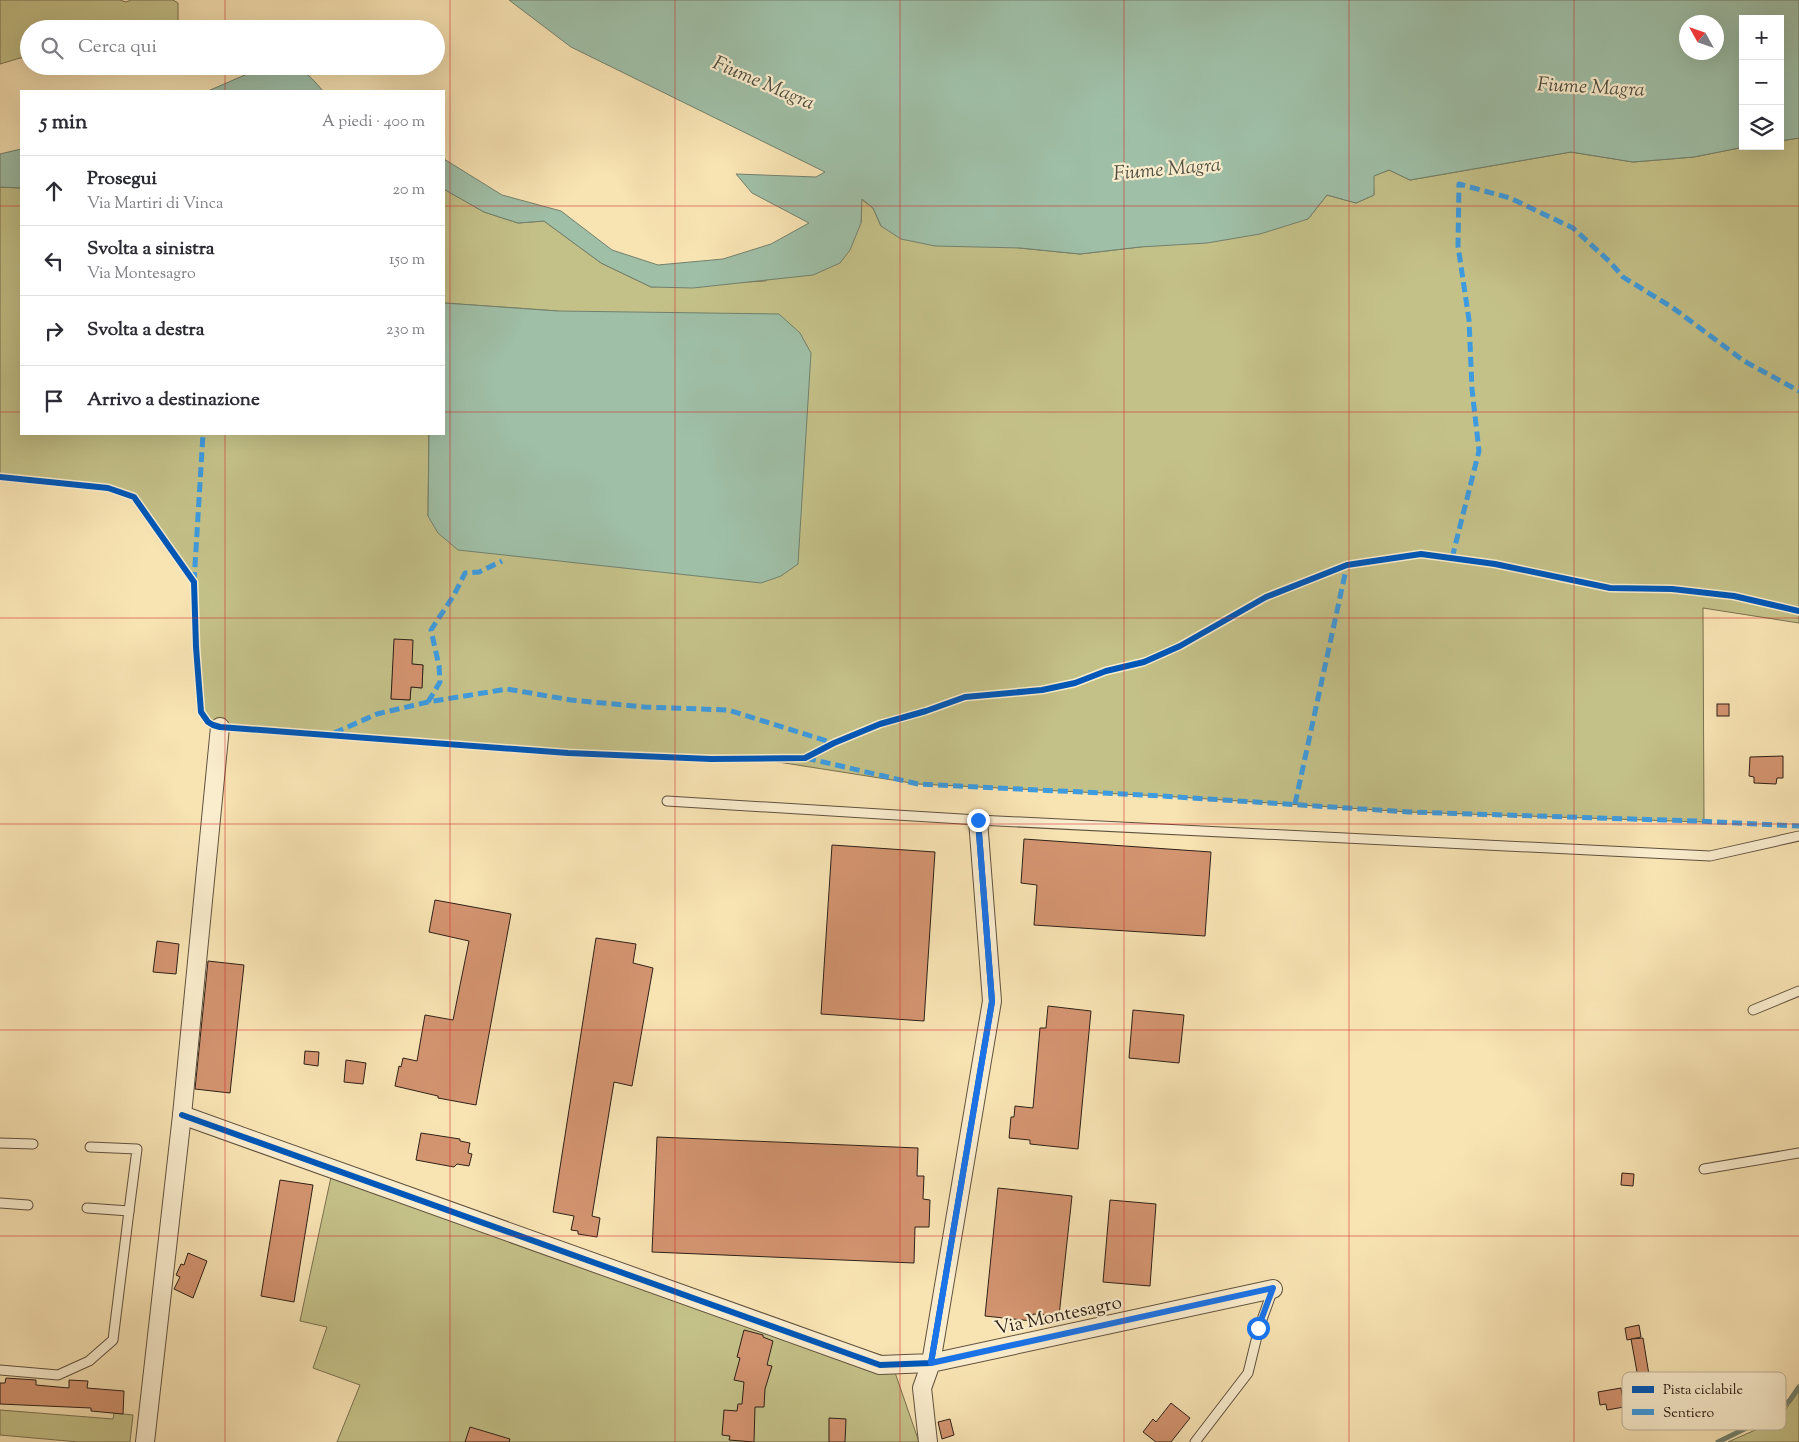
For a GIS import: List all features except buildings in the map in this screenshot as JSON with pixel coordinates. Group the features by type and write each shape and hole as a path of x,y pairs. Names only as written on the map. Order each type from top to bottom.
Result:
{"street":[{"path":"145,1442 182,1114 220,727"},
{"path":"928,1442 922,1388 931,1363 992,1002 978,820"},
{"name":"Via Montesagro","path":"182,1114 880,1365 931,1363 1273,1288"}],"lane":[{"path":"667,801 978,820 1710,856 1799,836"},
{"path":"1753,1010 1799,991"},
{"path":"0,1143 33,1144"},
{"path":"0,1370 58,1375 89,1361 113,1340 137,1149 90,1147"},
{"path":"1704,1169 1799,1153"},
{"path":"0,1203 28,1204"},
{"path":"86,1208 129,1211"},
{"path":"1195,1442 1248,1373 1258,1328 1273,1288"}],"shaded area":[{"path":"0,0 120,0 126,2 131,0 173,0 178,3 178,20 20,20 20,58 0,64"},
{"path":"1799,138 1799,623 1703,608 1704,822 1409,812 1162,796 918,784 759,759 568,753 220,727 208,722 201,712 194,582 134,497 108,488 0,477 0,187 20,188 20,435 429,435 428,516 558,311 445,303 445,190 484,212 518,223 544,221 601,263 651,287 765,281 861,223 861,199 873,208 881,226 1020,248 1080,254 1140,247 1308,219 1327,195 1356,203 1374,195 1373,176 1389,170 1410,180 1571,152 1633,162 1694,157 1739,148 1739,150 1784,150 1784,140","holes":["395,640 412,664 423,665 422,688 411,687 410,700 391,699"]},
{"path":"331,1177 890,1358 919,1442 337,1442 360,1385 313,1368 327,1327 300,1321"},
{"path":"1799,1391 1799,1442 1728,1442 1755,1430 1786,1430 1786,1409"},
{"path":"0,1410 113,1419 114,1413 133,1415 130,1442 79,1442 0,1435"}],"water":[{"name":"Fiume Magra","path":"509,0 1799,0 1799,138 1784,140 1784,15 1739,15 1739,148 1694,157 1633,162 1571,152 1410,180 1389,170 1374,176 1374,195 1356,203 1327,195 1308,219 1260,234 1207,243 1140,247 1080,254 1020,248 935,246 901,239 881,226 873,208 862,199 861,223 850,250 840,263 813,275 693,288 651,287 601,263 544,221 518,223 484,212 447,191 445,190 445,160 502,195 561,211 612,250 658,265 723,259 771,244 809,223 752,193 736,174 816,177 825,172 571,47"},
{"path":"245,75 308,75 322,90 210,90"},
{"path":"20,149 20,188 0,187 0,154"},
{"path":"445,303 558,311 779,314 800,333 811,353 798,564 781,576 761,583 458,550 438,533 428,516 429,435 445,435"}],"waterway":[{"path":"1786,1404 1799,1387"},
{"path":"1718,1442 1742,1430"}],"marked path":[{"path":"1452,558 1479,451 1472,389 1469,320 1458,246 1459,184 1510,198 1573,228 1610,262 1623,277 1673,308 1744,361 1799,391"},
{"path":"194,582 203,435"},
{"path":"428,702 440,682 439,666 431,630 454,595 465,573 479,572 502,561"},
{"path":"1295,804 1347,565"},
{"path":"334,733 377,714 428,702 507,689 571,700 645,707 728,710 833,743"},
{"path":"806,758 918,784 1162,796 1409,812 1799,826"}],"cycle path":[{"path":"0,477 108,488 134,497 194,582 201,712 208,722 213,725 568,753 711,759 805,758 834,743 880,724 926,711 965,697 1042,690 1075,683 1106,671 1144,662 1180,646 1266,597 1347,565 1421,554 1495,564 1610,588 1672,589 1734,596 1799,611"},
{"path":"182,1115 880,1365 931,1363 992,1001 978,820"}],"route":[{"path":"978,820 992,1002 931,1363 1273,1288 1258,1328"}]}
